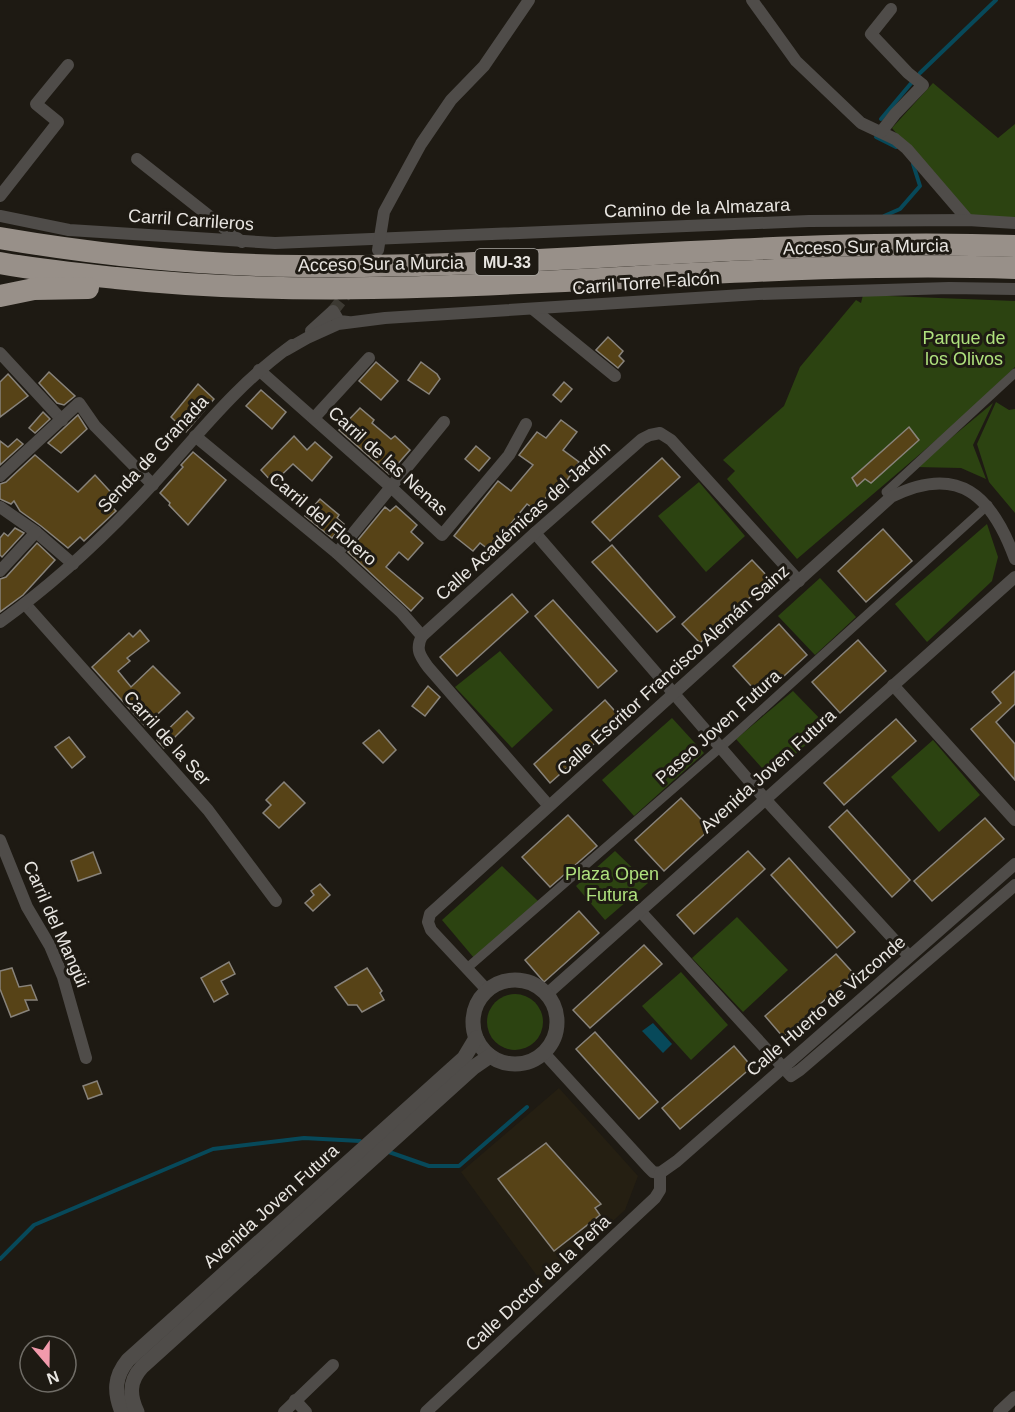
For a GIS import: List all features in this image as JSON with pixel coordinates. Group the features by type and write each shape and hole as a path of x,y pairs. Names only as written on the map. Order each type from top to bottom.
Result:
{"highway":[{"name":"Acceso Sur a Murcia","path":"0,238 135,257 299,266 503,262 822,246 940,244 1015,246"},
{"name":"Acceso Sur a Murcia","path":"0,263 74,273 247,288 391,288 825,268 1015,268"},
{"path":"0,296 57,287 175,295 284,297 391,288"}],"street":[{"path":"379,244 387,207 426,135 451,100 484,66 529,0"},
{"path":"752,0 796,61 861,123 895,139 907,149 968,220"},
{"path":"881,132 923,85 908,73 871,34 891,9"},
{"path":"0,196 58,122 36,104 68,65"},
{"path":"137,159 242,242"},
{"name":"Carril Carrileros","path":"0,216 69,230 242,242 379,244"},
{"name":"Camino de la Almazara","path":"379,244 809,221 968,220 1015,223"},
{"name":"Carril Torre Falcón","path":"286,350 325,329 350,322 385,318 758,294 949,288 1015,289"},
{"path":"533,309 615,376"},
{"name":"Senda de Granada","path":"0,622 73,564 153,485 195,436 259,370 312,330 333,310 339,321 350,322"},
{"path":"0,353 62,420"},
{"path":"314,418 369,358"},
{"name":"Carril de las Nenas","path":"259,370 442,535 509,455 526,424"},
{"path":"891,497 886,492 1015,373"},
{"path":"0,477 79,403 95,426 153,485"},
{"path":"337,553 444,422"},
{"name":"Calle Académicas del Jardín","path":"420,641 535,533 642,439 660,433 671,440 799,581"},
{"name":"Carril del Florero","path":"195,436 337,553 384,595 420,641 418,652 428,667 549,806"},
{"name":"Calle Escritor Francisco Alemán Sainz","path":"487,990 431,930 428,922 430,914 891,497 917,486 943,483 962,487 988,505 1002,526 1015,559"},
{"name":"Paseo Joven Futura","path":"466,969 721,747 988,505"},
{"path":"0,507 36,532 73,564"},
{"path":"0,571 36,532"},
{"path":"535,533 765,799 909,956"},
{"name":"Avenida Joven Futura","path":"547,994 1015,577"},
{"name":"Carril de la Ser","path":"25,604 208,810 276,901"},
{"path":"893,685 1015,820"},
{"name":"Carril del Mangüi","path":"0,840 27,907 50,946 63,977 86,1058"},
{"name":"Calle Huerto de Vizconde","path":"660,1173 677,1161 1015,864"},
{"path":"640,911 782,1068 789,1075 795,1075 1015,885"},
{"path":"518,980 534,984 547,994 558,1017 557,1030 552,1043 544,1053 530,1062 514,1064 501,1062 481,1048 476,1038 473,1021 477,1004 487,990 502,982 518,980"},
{"name":"Avenida Joven Futura","path":"122,1412 117,1401 116,1387 119,1373 128,1360 464,1058 476,1038"},
{"path":"544,1053 643,1162 653,1172 660,1173"},
{"name":"Avenida Joven Futura","path":"137,1412 132,1400 131,1386 134,1375 474,1067 490,1056"},
{"name":"Calle Doctor de la Peña","path":"426,1412 655,1198 660,1190 660,1173"},
{"path":"284,1412 333,1365"},
{"path":"999,1412 1015,1397"},
{"path":"295,1400 306,1412"}],"shaded area":[{"path":"559,1088 638,1176 625,1210 543,1284 461,1172"}],"green space":[{"path":"933,83 998,138 1015,124 1015,223 968,220 892,128"},
{"name":"Parque de los Olivos","path":"863,295 1015,301 1015,367 961,419 797,559 727,479 735,471 723,460 784,406 800,367 856,300 861,303"},
{"path":"996,402 1009,410 1015,409 1015,513 989,482 977,444"},
{"path":"993,403 973,445 986,479 961,468 916,467"},
{"path":"699,482 745,536 706,572 658,516"},
{"path":"987,524 998,557 992,581 927,642 895,604"},
{"path":"820,578 856,617 815,655 778,616"},
{"path":"500,651 553,710 512,748 455,687"},
{"path":"793,691 827,726 770,777 736,739"},
{"path":"672,718 704,753 634,816 602,780"},
{"path":"933,740 980,795 939,832 891,777"},
{"name":"Plaza Open Futura","path":"615,851 648,883 605,920 576,886"},
{"path":"502,866 538,901 474,958 442,920"},
{"path":"737,917 788,970 743,1012 692,958"},
{"path":"681,972 728,1025 691,1060 642,1006"},
{"path":"510,994 520,994 535,1002 541,1011 543,1022 541,1033 535,1042 520,1050 510,1050 499,1045 492,1038 487,1027 487,1017 492,1006 499,999"}],"water":[{"path":"653,1023 672,1044 663,1053 642,1031"}],"building":[{"path":"608,337 623,351 619,356 624,361 618,368 596,350"},
{"path":"376,362 398,381 381,400 359,381"},
{"path":"421,362 440,379 429,394 408,380"},
{"path":"49,372 75,396 64,405 57,403 39,383"},
{"path":"8,374 28,396 0,417 0,382"},
{"path":"564,382 572,389 561,402 553,395"},
{"path":"198,384 214,399 186,432 171,417"},
{"path":"261,390 286,412 272,429 246,406"},
{"path":"360,408 374,420 372,423 391,439 395,436 410,450 389,474 339,430"},
{"path":"43,412 50,419 35,433 29,428"},
{"path":"78,415 87,429 61,453 48,443"},
{"path":"561,420 577,432 563,450 579,462 555,497 550,493 535,510 527,504 504,532 502,530 488,549 480,543 473,551 454,536 498,481 511,491 533,465 519,455 537,432 546,438"},
{"path":"909,427 919,440 871,483 865,479 857,486 852,478"},
{"path":"294,436 307,450 315,442 332,457 312,481 293,464 273,483 261,470"},
{"path":"17,439 23,444 0,465 0,441 8,447"},
{"path":"476,446 490,458 479,471 465,459"},
{"path":"193,452 226,480 188,525 160,493"},
{"path":"35,455 78,492 95,475 118,500 111,506 116,511 84,541 80,537 68,548 20,511 14,501 11,504 0,499 0,484 6,482"},
{"path":"662,458 680,477 610,541 592,522"},
{"path":"320,499 339,515 337,518 344,524 332,538 305,516"},
{"path":"396,506 417,525 411,532 423,543 408,560 399,552 386,567 423,598 411,611 348,552 385,507 390,511"},
{"path":"15,528 24,533 2,557 0,538 4,533 8,536"},
{"path":"883,529 912,561 866,602 838,571"},
{"path":"37,543 55,560 23,595 0,612 0,579 6,577"},
{"path":"612,545 675,617 657,632 592,562"},
{"path":"752,560 770,579 700,643 682,624"},
{"path":"512,594 528,612 457,676 440,657"},
{"path":"553,600 617,671 598,688 535,616"},
{"path":"779,624 807,655 761,697 733,666"},
{"path":"140,630 149,641 127,658 130,661 118,671 131,687 153,666 180,693 145,726 92,667 129,633 133,637"},
{"path":"858,640 886,671 840,713 812,682"},
{"path":"1015,671 1015,704 996,722 1015,744 1015,780 971,729 1001,703 992,692"},
{"path":"428,686 440,697 425,716 412,706"},
{"path":"605,700 622,719 550,783 534,764"},
{"path":"187,711 194,718 164,748 157,740"},
{"path":"896,719 916,741 844,805 824,783"},
{"path":"379,730 396,750 383,763 363,743"},
{"path":"69,737 85,757 72,768 55,747"},
{"path":"284,782 305,803 279,828 263,813 271,805 266,800"},
{"path":"681,798 710,829 664,871 635,840"},
{"path":"847,810 910,880 892,897 829,827"},
{"path":"568,815 597,846 550,887 522,857"},
{"path":"985,818 1004,839 932,901 914,881"},
{"path":"748,851 765,869 694,934 677,915"},
{"path":"93,852 101,873 78,881 71,861"},
{"path":"789,858 855,932 837,948 771,875"},
{"path":"320,884 330,895 313,911 305,903 314,895 311,891"},
{"path":"579,911 599,933 544,982 525,960"},
{"path":"644,945 662,964 590,1028 573,1010"},
{"path":"836,954 854,974 783,1037 765,1016"},
{"path":"229,962 235,974 221,981 228,994 214,1002 201,978"},
{"path":"12,968 19,987 31,985 37,1000 25,1000 29,1010 11,1017 0,989 0,971"},
{"path":"367,968 382,991 380,993 384,1000 362,1012 357,1005 348,1005 335,987"},
{"path":"595,1032 658,1102 639,1119 576,1049"},
{"path":"734,1046 752,1067 680,1129 662,1108"},
{"path":"97,1081 102,1094 88,1099 83,1086"},
{"path":"546,1143 601,1204 595,1208 600,1215 554,1251 498,1179"}],"waterway":[{"path":"920,73 996,0"},
{"path":"881,119 913,81"},
{"path":"876,137 896,147"},
{"path":"884,216 900,209 920,186 913,164"},
{"path":"389,1152 429,1166 459,1166 527,1107"},
{"path":"0,1259 34,1225 213,1149 304,1138 360,1141"}],"tunnel":[{"path":"333,311 351,288"}]}
